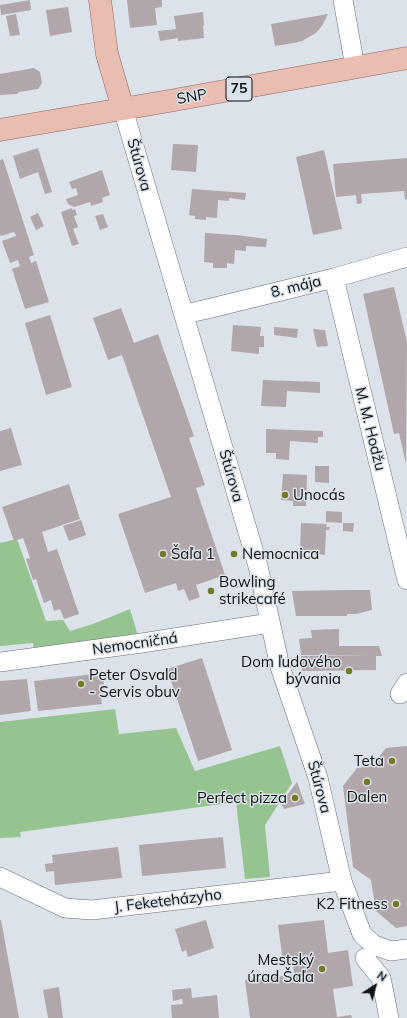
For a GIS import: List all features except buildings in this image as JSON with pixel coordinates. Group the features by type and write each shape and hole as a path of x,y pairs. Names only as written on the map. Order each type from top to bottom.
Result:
{"main road":[{"name":"Štúrova","path":"100,0 107,54 123,109"},
{"name":"SNP","path":"0,130 407,58"}],"street":[{"path":"343,0 355,67"},
{"name":"Štúrova","path":"123,109 258,566 280,667 318,778 342,880 362,934 381,978 389,1018"},
{"name":"8. mája","path":"184,314 334,278 407,257"},
{"name":"M. M. Hodžu","path":"334,278 407,580"},
{"name":"Nemocničná","path":"0,662 135,644 270,623"},
{"name":"J. Feketeházyho","path":"0,877 65,908 92,910 342,880"},
{"path":"370,952 407,949"}],"green space":[{"path":"17,539 46,621 63,620 70,631 93,624 130,609 138,636 34,651 33,643 0,646 0,543"},
{"path":"115,709 119,734 176,728 195,771 280,746 292,783 265,825 270,877 245,879 236,802 20,832 21,837 0,838 0,722"}],"place":[{"name":"Unocás","path":"285,495"},
{"name":"Šaľa 1","path":"163,554"},
{"name":"Nemocnica","path":"234,554"},
{"name":"Bowling strikecafé","path":"211,591"},
{"name":"Dom ľudového bývania","path":"349,671"},
{"name":"Peter Osvald - Servis obuv","path":"81,684"},
{"name":"Teta","path":"392,761"},
{"name":"Dalen","path":"367,782"},
{"name":"Perfect pizza","path":"295,798"},
{"name":"K2 Fitness","path":"396,904"},
{"name":"Mestský úrad Šaľa","path":"322,969"}]}
